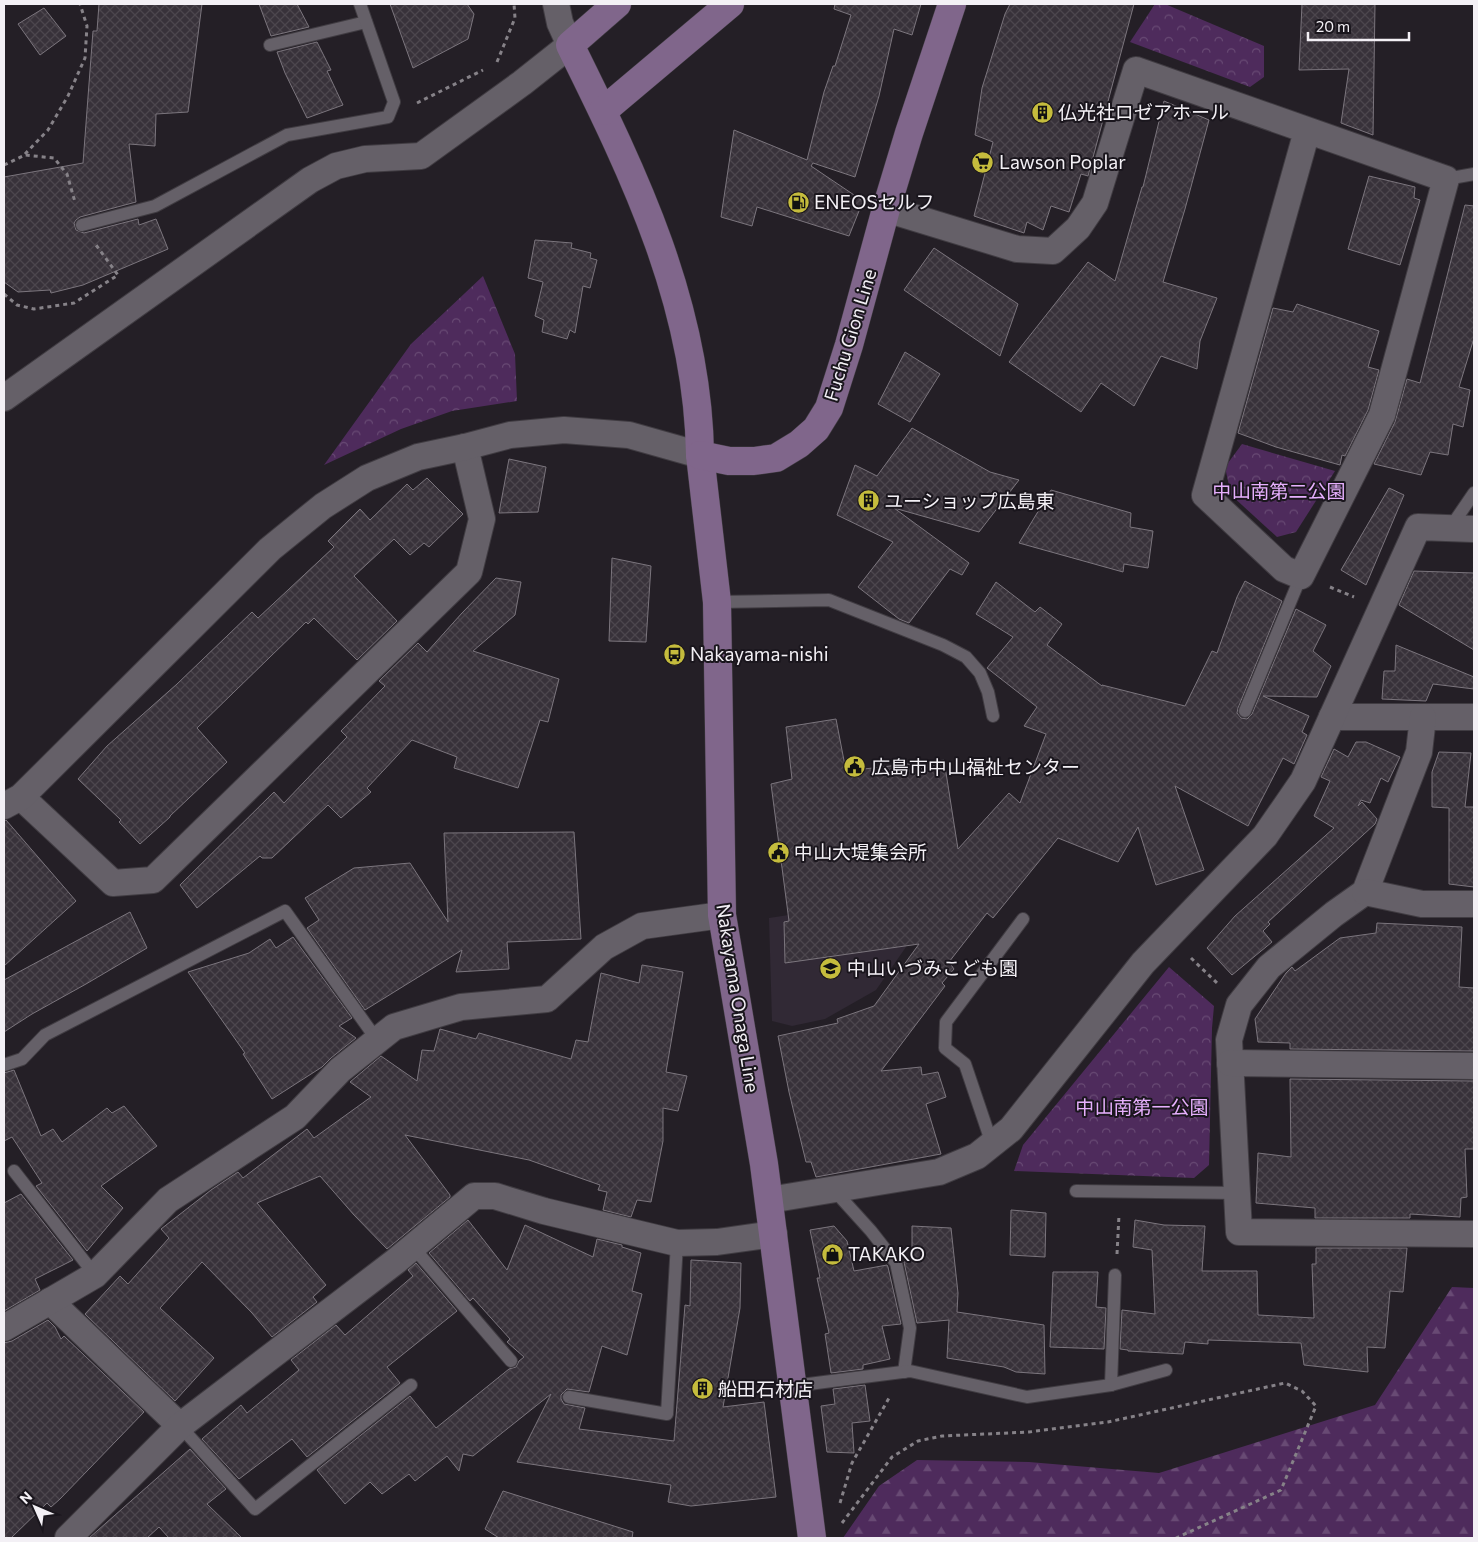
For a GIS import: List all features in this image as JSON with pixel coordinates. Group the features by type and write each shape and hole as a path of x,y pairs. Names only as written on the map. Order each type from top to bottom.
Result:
{"main road":[{"path":"617,4 570,45 620,147 646,209 671,280 692,363 700,432 700,455"},
{"path":"603,111 730,4"},
{"name":"Fuchu Gion Line","path":"700,455 730,461 754,461 776,458 799,444 816,429 828,408 849,345 909,133 952,4"},
{"name":"Nakayama Onaga Line","path":"700,455 717,602 722,915 774,1234 812,1538"}],"street":[{"path":"4,398 310,180 336,166 365,159 421,156 522,84 570,45 560,22 556,4"},
{"path":"886,209 1017,249 1053,251 1078,228 1096,203 1136,70 1446,179 1382,415 1301,576 1284,569 1205,495 1307,131"},
{"path":"465,447 482,519 469,572 153,880 113,883 12,802 270,549 323,506 367,478 418,457 510,435 564,430 629,435 700,455"},
{"path":"769,1200 939,1172 977,1156 1011,1129 1143,963 1265,836 1303,781 1418,527 1462,528"},
{"path":"1332,717 1474,717"},
{"path":"1423,717 1419,752 1365,892 1334,914 1269,966 1239,1005 1229,1040 1239,1232 1474,1234"},
{"path":"1365,892 1422,904 1474,904"},
{"path":"4,1328 96,1275 168,1200 295,1117 340,1070 394,1027 461,1007 547,999 604,947 642,926 722,915"},
{"path":"1230,1063 1474,1066"},
{"path":"68,1538 180,1426 413,1247 474,1196 495,1196 544,1211 676,1243 717,1242 774,1234"},
{"path":"50,1301 180,1426"}],"lane":[{"path":"82,225 155,206 288,135 388,117 394,102 360,4"},
{"path":"270,45 366,22"},
{"path":"1446,179 1474,174"},
{"path":"1462,528 1474,493"},
{"path":"1245,711 1301,576"},
{"path":"717,602 829,600 943,645 966,658 980,673 988,692 993,716"},
{"path":"4,1065 22,1060 45,1035 285,911 377,1040"},
{"path":"992,1144 965,1064 945,1048 946,1022 1024,919"},
{"path":"14,1171 96,1275"},
{"path":"833,1189 871,1231 896,1263 910,1328 904,1372"},
{"path":"1076,1191 1237,1193"},
{"path":"569,1397 667,1414 676,1243"},
{"path":"413,1247 511,1362"},
{"path":"1111,1385 1116,1275"},
{"path":"793,1386 910,1371 1027,1397 1111,1385 1166,1370"},
{"path":"180,1426 255,1509 411,1385"}],"path":[{"path":"4,165 25,155 48,130 68,96 85,58 87,26 80,4"},
{"path":"496,63 515,18 514,4"},
{"path":"388,117 488,68"},
{"path":"4,294 17,305 34,309 74,303 118,276 82,225 67,174 54,158 25,155"},
{"path":"1301,576 1358,598"},
{"path":"1170,936 1239,1005"},
{"path":"1116,1275 1120,1192"},
{"path":"839,1505 852,1463 904,1372"},
{"path":"841,1524 892,1457 918,1441 942,1436 1029,1432 1108,1422 1285,1383 1302,1391 1316,1406 1282,1490 1176,1538"}],"shaded area":[{"name":"中山いづみこども園","path":"945,891 876,990 825,1019 792,1026 772,1021 769,918"}],"green space":[{"path":"1155,4 1165,4 1264,46 1264,77 1250,87 1130,42"},
{"path":"483,276 515,354 517,401 452,411 401,429 324,465 411,344"},
{"name":"中山南第二公園","path":"1242,444 1335,471 1296,532 1277,537 1231,495 1225,467"},
{"name":"中山南第一公園","path":"1169,967 1214,1006 1209,1165 1194,1178 1014,1171 1023,1145"},
{"path":"1452,1287 1474,1288 1474,1538 843,1538 879,1486 917,1460 1029,1462 1159,1473 1375,1405"}],"building":[{"path":"99,4 202,4 188,112 156,114 155,146 129,144 136,202 80,217 74,223 76,230 84,233 138,219 139,225 156,219 168,249 83,285 51,293 50,290 18,292 4,282 4,177 83,163 93,31 97,31"},
{"path":"259,4 297,4 309,27 271,36"},
{"path":"390,4 467,4 474,14 468,39 413,68"},
{"path":"835,4 921,4 912,35 894,29 879,96 855,177 813,163 811,166 863,201 849,236 757,207 752,226 721,217 734,130 807,160 824,92 833,66 835,66 851,15 834,9"},
{"name":"仏光社ロゼアホール","path":"1010,4 1134,4 1088,176 1081,174 1069,212 1051,206 1043,230 1027,222 1024,233 974,216 993,142 975,135 982,88 1005,14"},
{"path":"1302,4 1375,4 1373,135 1341,123 1349,69 1299,70"},
{"path":"44,8 66,36 40,55 18,24"},
{"path":"317,42 331,70 327,71 343,105 307,118 277,52"},
{"path":"1164,101 1209,120 1163,282 1217,298 1200,341 1197,369 1161,356 1134,406 1101,383 1081,412 1009,362 1088,262 1115,281 1143,187"},
{"path":"1369,176 1415,187 1414,198 1420,200 1400,265 1348,249"},
{"path":"1465,205 1474,206 1474,338 1459,387 1470,390 1463,427 1453,424 1448,455 1430,452 1421,475 1374,464 1395,422 1407,379 1420,383"},
{"path":"535,240 572,243 571,248 591,253 590,258 597,260 590,288 583,286 575,333 570,330 567,339 542,332 544,320 535,316 543,282 528,278"},
{"path":"934,248 1018,304 1000,356 904,290"},
{"path":"1297,304 1379,331 1368,367 1379,370 1368,410 1345,456 1342,455 1340,465 1276,447 1238,433 1273,308 1293,312"},
{"path":"905,352 940,374 910,422 878,404"},
{"path":"912,428 990,472 1019,480 979,532 894,508 969,563 962,575 950,569 909,623 899,619 858,587 893,542 837,515 855,465 877,476"},
{"path":"509,459 546,467 538,512 499,513"},
{"path":"427,478 463,514 429,547 424,543 410,555 394,539 354,576 397,621 357,660 314,618 308,624 306,622 197,728 227,762 140,844 119,822 121,820 78,779 107,746 177,684 252,612 258,618 334,547 328,541 360,509 370,520 407,484 413,490"},
{"path":"1389,488 1404,495 1366,585 1341,570"},
{"path":"1051,490 1131,513 1130,527 1153,531 1148,568 1124,564 1123,572 1019,543"},
{"path":"612,558 651,566 646,642 609,641"},
{"path":"1414,571 1474,573 1474,650 1399,605"},
{"path":"496,578 521,582 515,615 473,651 559,679 548,722 540,720 518,788 454,768 457,757 412,740 367,788 371,792 341,818 328,805 272,858 262,858 260,856 197,908 180,885 274,792 284,803 347,737 341,731 385,686 379,681 418,643 427,652"},
{"path":"1245,581 1282,601 1238,708 1237,713 1241,718 1247,719 1252,714 1296,609 1326,625 1313,651 1331,666 1317,697 1263,696 1309,716 1302,732 1307,735 1294,764 1283,758 1248,826 1175,786 1204,870 1156,885 1138,827 1118,862 1058,838 993,918 987,913 949,962 954,969 942,983 945,986 881,1071 921,1067 922,1075 938,1072 946,1097 926,1104 941,1154 816,1177 811,1162 806,1162 778,1036 838,1023 837,1019 874,1006 919,944 785,963 784,922 789,921 771,784 792,779 786,727 836,719 846,771 944,760 958,849 1009,793 1020,803 1046,734 1024,726 1037,707 987,668 1013,637 976,614 996,582 1035,612 1040,607 1062,624 1047,645 1102,686 1185,706 1212,651 1217,653 1237,597"},
{"path":"1396,645 1474,677 1474,689 1433,684 1426,701 1382,699 1384,671 1395,671"},
{"path":"1356,742 1366,742 1400,757 1388,782 1381,778 1370,803 1361,800 1358,806 1362,802 1377,819 1375,824 1268,922 1270,924 1263,931 1272,942 1232,975 1207,948 1235,916 1334,828 1314,816 1330,781 1321,777 1334,749 1348,757"},
{"path":"1439,752 1471,753 1465,807 1474,807 1474,887 1449,884 1449,808 1432,807 1432,772"},
{"path":"6,820 76,901 4,966 4,821"},
{"path":"574,832 581,939 507,942 509,969 456,972 462,950 365,1010 307,928 319,920 305,898 354,868 410,863 448,922 444,833"},
{"path":"130,912 147,948 4,1032 4,980"},
{"path":"1377,923 1462,927 1459,987 1474,988 1474,1051 1290,1049 1290,1043 1258,1042 1255,1019 1292,967 1295,971 1340,938 1376,933"},
{"path":"293,937 352,1018 339,1026 356,1038 322,1067 272,1099 243,1054 245,1053 188,972 249,953 270,939 276,948"},
{"path":"642,965 683,972 666,1072 687,1076 678,1111 663,1108 663,1141 651,1202 637,1200 631,1217 603,1210 607,1192 598,1190 600,1185 529,1160 405,1135 450,1197 387,1249 320,1176 257,1203 326,1285 313,1297 317,1302 272,1337 252,1313 202,1262 160,1308 214,1358 175,1401 85,1314 120,1276 128,1284 169,1238 161,1229 211,1190 238,1172 243,1178 307,1129 314,1138 371,1097 350,1082 381,1056 417,1081 422,1050 434,1051 440,1029 476,1039 479,1033 571,1059 576,1040 588,1042 601,973 639,983"},
{"path":"14,1070 41,1136 53,1129 62,1142 107,1108 112,1113 124,1106 157,1146 101,1186 123,1208 87,1251 36,1186 42,1183 12,1137 4,1141 4,1073"},
{"path":"1290,1079 1474,1081 1474,1149 1465,1149 1467,1197 1461,1198 1460,1217 1410,1214 1410,1218 1315,1218 1315,1208 1256,1203 1258,1153 1291,1157"},
{"path":"21,1194 73,1260 35,1279 40,1290 4,1311 4,1203"},
{"path":"1011,1210 1046,1213 1045,1257 1010,1255"},
{"path":"468,1220 507,1270 525,1225 593,1257 597,1239 622,1245 622,1247 641,1253 632,1291 642,1294 627,1355 602,1346 589,1392 567,1389 561,1395 564,1404 585,1408 579,1429 674,1441 685,1305 690,1306 691,1260 741,1263 740,1308 723,1407 764,1402 776,1497 691,1506 668,1502 671,1485 517,1462 551,1394 473,1456 463,1454 459,1471 447,1456 415,1481 409,1474 382,1494 370,1482 345,1504 317,1470 410,1396 436,1428 509,1369 516,1367 524,1357 507,1342 510,1339 473,1298 470,1301 429,1253"},
{"path":"1135,1220 1164,1225 1205,1226 1202,1271 1257,1271 1258,1315 1314,1318 1312,1264 1316,1264 1316,1248 1407,1248 1403,1292 1390,1291 1385,1348 1367,1347 1368,1372 1304,1365 1301,1343 1208,1340 1208,1344 1185,1342 1183,1354 1120,1349 1122,1310 1155,1314 1152,1250 1133,1247"},
{"path":"834,1226 847,1241 854,1271 887,1265 901,1324 882,1326 890,1359 863,1365 863,1369 831,1373 825,1334 829,1333 817,1278 820,1278 810,1230"},
{"path":"912,1226 951,1228 958,1293 957,1312 1044,1325 1045,1374 1016,1372 1004,1367 947,1358 949,1320 917,1323 904,1262 912,1261"},
{"path":"416,1263 457,1311 387,1367 400,1383 307,1457 292,1439 239,1479 202,1439 241,1405 247,1413 299,1370 291,1360 336,1325 345,1335 413,1276 408,1270"},
{"path":"1053,1272 1098,1272 1096,1307 1106,1308 1104,1349 1050,1347"},
{"path":"48,1320 55,1327 61,1339 64,1336 144,1412 60,1499 51,1507 47,1503 11,1538 4,1538 4,1343 12,1341"},
{"path":"865,1385 870,1421 852,1423 854,1453 827,1452 821,1406 835,1404 833,1389"},
{"path":"190,1449 226,1489 207,1504 242,1538 169,1538 159,1527 147,1538 89,1538"},
{"path":"503,1491 633,1532 632,1538 499,1538 485,1529"}],"place":[{"name":"仏光社ロゼアホール","path":"1042,112"},
{"name":"Lawson Poplar","path":"983,162"},
{"name":"ENEOSセルフ","path":"798,202"},
{"name":"ユーショップ広島東","path":"868,501"},
{"name":"Nakayama-nishi","path":"674,654"},
{"name":"広島市中山福祉センター","path":"855,767"},
{"name":"中山大堤集会所","path":"778,852"},
{"name":"中山いづみこども園","path":"831,968"},
{"name":"TAKAKO","path":"832,1254"},
{"name":"船田石材店","path":"702,1389"}]}
